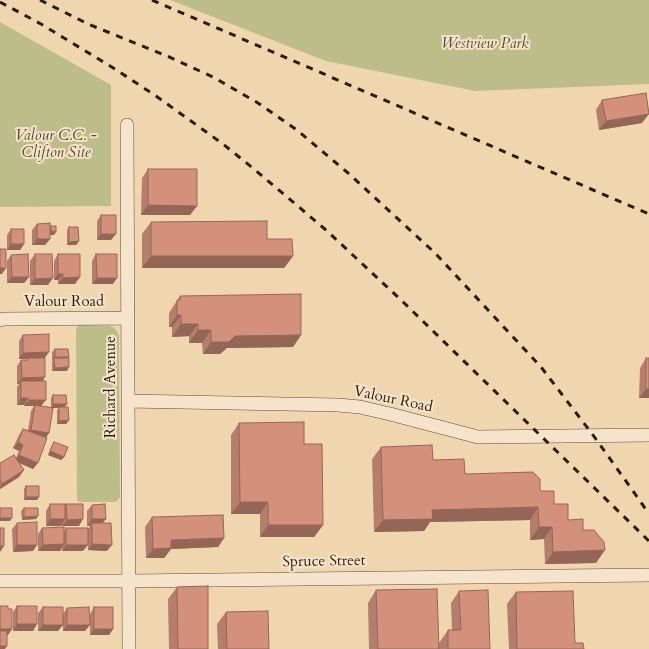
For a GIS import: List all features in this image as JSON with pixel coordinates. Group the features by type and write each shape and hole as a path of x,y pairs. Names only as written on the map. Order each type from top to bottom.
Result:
{"street":[{"name":"Richard Avenue","path":"126,125 129,649"},
{"name":"Valour Road","path":"0,320 128,318"},
{"name":"Valour Road","path":"128,401 345,406 390,414 478,438 649,434"},
{"name":"Spruce Street","path":"0,581 649,575"}],"green space":[{"name":"Westview Park","path":"170,0 649,0 649,84 475,91 326,61"},
{"name":"Valour C.C. - Clifton Site","path":"0,22 111,85 111,206 0,207"},
{"path":"79,325 113,327 119,336 120,497 114,502 79,502 77,500 76,329"}],"building":[{"path":"646,93 649,114 606,121 602,100"},
{"path":"148,169 197,169 197,206 148,205"},
{"path":"101,215 116,215 116,234 101,234"},
{"path":"267,221 267,239 292,239 293,256 151,256 151,222"},
{"path":"50,223 50,239 37,239 37,224"},
{"path":"51,226 56,226 56,232 51,231"},
{"path":"69,227 78,227 79,241 69,242"},
{"path":"11,229 24,229 24,244 11,244"},
{"path":"0,249 6,249 6,268 0,268"},
{"path":"28,254 29,277 12,277 11,255"},
{"path":"35,254 52,254 53,278 35,279"},
{"path":"58,254 80,254 80,277 63,278 63,274 58,274"},
{"path":"96,254 117,254 117,278 97,278"},
{"path":"301,294 301,335 235,336 229,342 211,342 211,330 198,330 198,324 181,324 181,315 177,315 177,300 180,300 180,296"},
{"path":"49,334 49,352 23,353 23,335"},
{"path":"55,349 68,349 69,357 55,357"},
{"path":"28,358 45,358 45,377 22,378 21,360 28,360"},
{"path":"54,358 69,358 69,367 55,368"},
{"path":"646,358 649,358 649,389 646,389"},
{"path":"21,381 46,381 46,400 29,400 28,398 21,398"},
{"path":"53,395 66,395 67,404 53,404"},
{"path":"35,405 53,408 49,433 31,430"},
{"path":"59,407 68,407 69,420 59,421"},
{"path":"304,422 304,444 322,444 323,525 268,525 268,502 240,502 239,423"},
{"path":"23,429 47,438 38,463 19,455 23,445 18,442"},
{"path":"54,442 68,447 64,457 50,451"},
{"path":"432,445 433,460 464,459 465,474 533,472 540,479 540,491 554,491 554,504 568,504 568,520 583,519 583,530 594,530 604,542 605,550 553,552 552,527 539,527 538,507 432,510 433,519 383,520 381,447"},
{"path":"14,455 24,470 2,484 0,479 0,463"},
{"path":"26,486 39,486 39,497 26,497"},
{"path":"50,504 65,504 65,519 50,519"},
{"path":"66,504 83,504 83,519 67,520"},
{"path":"105,504 106,519 92,519 92,505"},
{"path":"0,508 12,508 12,518 0,518"},
{"path":"24,508 38,508 38,516 24,517"},
{"path":"223,515 224,538 171,540 171,548 153,549 152,517"},
{"path":"37,522 37,545 17,545 17,523"},
{"path":"92,523 111,523 112,545 92,544"},
{"path":"64,527 64,544 43,545 42,528"},
{"path":"0,528 4,528 4,546 0,546"},
{"path":"66,528 88,528 88,545 66,545"},
{"path":"208,586 208,649 178,649 177,587"},
{"path":"437,589 439,649 378,649 376,590"},
{"path":"488,590 490,649 448,649 448,630 461,630 459,591"},
{"path":"573,591 575,643 583,643 584,649 517,649 516,592"},
{"path":"0,606 8,606 8,609 12,609 12,629 0,629"},
{"path":"17,606 37,606 37,624 17,624"},
{"path":"43,607 63,607 63,625 43,625"},
{"path":"89,607 90,625 67,625 67,608"},
{"path":"94,607 113,607 113,629 94,629"},
{"path":"268,611 269,649 227,649 226,612"},
{"path":"0,631 7,631 7,646 0,646"}],"railway":[{"path":"40,0 88,24 167,56 213,77 258,103 297,130 348,173 435,253 541,367 593,435 649,514"},
{"path":"152,0 649,214"},
{"path":"0,2 41,24 115,69 156,96 223,144 254,169 326,230 400,299 649,541"}]}
